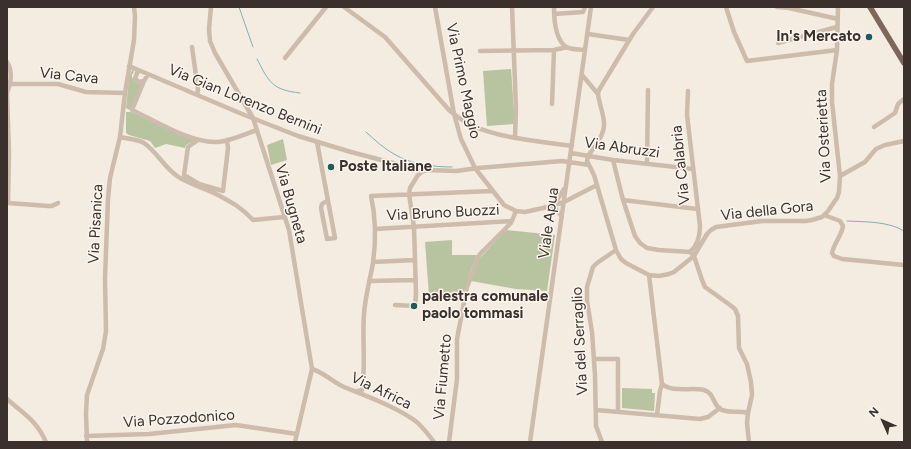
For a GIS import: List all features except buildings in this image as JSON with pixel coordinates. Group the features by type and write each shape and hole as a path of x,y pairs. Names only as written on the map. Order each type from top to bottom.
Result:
{"main road":[{"path":"870,7 904,63"}],"street":[{"name":"Via Pisanica","path":"87,442 87,395 103,349 106,331 105,278 108,199 110,178 120,137 125,93 134,40 134,7"},
{"name":"Via Bugneta","path":"211,7 209,30 210,41 215,53 253,118 289,230 312,369 295,442"},
{"path":"285,58 326,7"},
{"path":"344,7 385,37 449,110 460,119 476,127 515,138 572,146"},
{"name":"Via Primo Maggio","path":"436,7 454,114 461,139 475,168 492,191 504,205 516,211"},
{"path":"512,7 516,108 515,138"},
{"path":"554,7 557,32 561,41 567,47"},
{"path":"554,14 583,12 585,7"},
{"name":"Viale Apua","path":"530,442 591,7"},
{"path":"598,94 602,84 640,24 653,7"},
{"path":"726,7 734,32 747,61 837,50"},
{"path":"777,7 789,8 838,19"},
{"path":"818,7 818,14"},
{"name":"Via Osterietta","path":"824,215 838,196 840,176 832,102 832,84 837,50 838,7"},
{"path":"778,42 837,27"},
{"path":"588,34 630,40"},
{"path":"192,47 198,90 197,95"},
{"path":"480,51 554,50 567,47 586,50"},
{"path":"552,104 554,50"},
{"path":"7,62 10,66 11,73 7,93 8,203 48,206 58,203"},
{"name":"Via Gian Lorenzo Bernini","path":"129,66 284,131 317,142 423,171 456,171 475,168 570,162 589,165"},
{"path":"138,70 135,80 139,82 144,81"},
{"path":"148,74 132,110 198,140 219,142 257,130"},
{"path":"582,75 598,94 604,121 604,130 588,156 587,161 594,175 616,250 624,262 649,275 660,379 662,384 657,415"},
{"name":"Via Cava","path":"10,84 58,84 86,92 125,93"},
{"path":"647,164 648,90"},
{"name":"Via Calabria","path":"688,91 687,115 700,236"},
{"path":"874,127 895,113 898,104 904,99"},
{"path":"120,137 135,140 144,144 151,149 175,175 185,182 218,195 238,206 253,220 284,217"},
{"path":"198,140 188,147 184,175 199,184 223,191 228,148 227,140"},
{"path":"840,176 865,162 876,149 885,145 904,141"},
{"path":"317,142 328,200 335,238 327,239 321,208 322,204 328,200"},
{"name":"Via Abruzzi","path":"571,153 613,160 693,169"},
{"path":"613,160 623,200 635,236 640,243 647,248 690,252 694,256 705,287 730,304 738,316 739,348 747,364 751,382 752,395 747,423 749,442"},
{"path":"395,305 415,306 416,280 414,227 409,194 414,180 423,171"},
{"path":"516,211 525,212 564,202 597,185"},
{"path":"550,206 557,200 566,186"},
{"path":"358,392 362,390 363,383 365,296 373,262 375,229 371,196 492,191"},
{"path":"623,200 697,209"},
{"path":"550,206 556,209 562,216"},
{"name":"Via Fiumetto","path":"449,442 456,379 457,339 467,287 476,260 512,221 516,211"},
{"name":"Via della Gora","path":"649,275 659,276 674,272 694,256 711,230 724,226 762,221 806,221 820,218 824,215 840,221 843,226 843,230 833,249 832,253 834,256 853,261 904,265"},
{"name":"Via Bruno Buozzi","path":"375,229 512,221"},
{"path":"690,252 695,248 700,236 705,238"},
{"name":"Via del Serraglio","path":"602,442 596,426 594,359 587,296 588,282 591,271 595,265 616,250"},
{"path":"373,262 415,260"},
{"path":"369,281 416,280"},
{"path":"594,359 618,359 618,412"},
{"name":"Via Africa","path":"312,369 344,387 358,392 414,420 427,432 434,442"},
{"path":"662,384 670,388 707,391 724,411 748,413"},
{"path":"7,399 34,422 39,428 46,442"},
{"path":"596,410 705,419 720,408"},
{"name":"Via Pozzodonico","path":"86,436 149,434 236,425 297,434"}],"green space":[{"path":"511,69 515,124 487,126 483,71"},
{"path":"132,70 134,70 132,76 134,81 141,84 130,110 126,108 129,78"},
{"path":"126,112 131,112 195,140 186,145 185,148 166,144 155,148 150,141 126,133"},
{"path":"283,139 287,160 271,165 267,145"},
{"path":"506,230 555,235 547,291 516,289 471,281 479,259"},
{"path":"452,240 452,255 477,255 461,302 429,296 425,242"},
{"path":"622,388 652,389 652,393 655,393 654,411 622,408"}],"waterway":[{"path":"239,7 253,47"},
{"path":"257,59 272,84 283,90 300,93"},
{"path":"366,132 386,149 414,163 430,166 452,167"},
{"path":"847,221 891,225 904,231"}],"place":[{"name":"In's Mercato","path":"869,37"},
{"name":"Poste Italiane","path":"331,167"},
{"name":"palestra comunale paolo tommasi","path":"414,306"}]}
